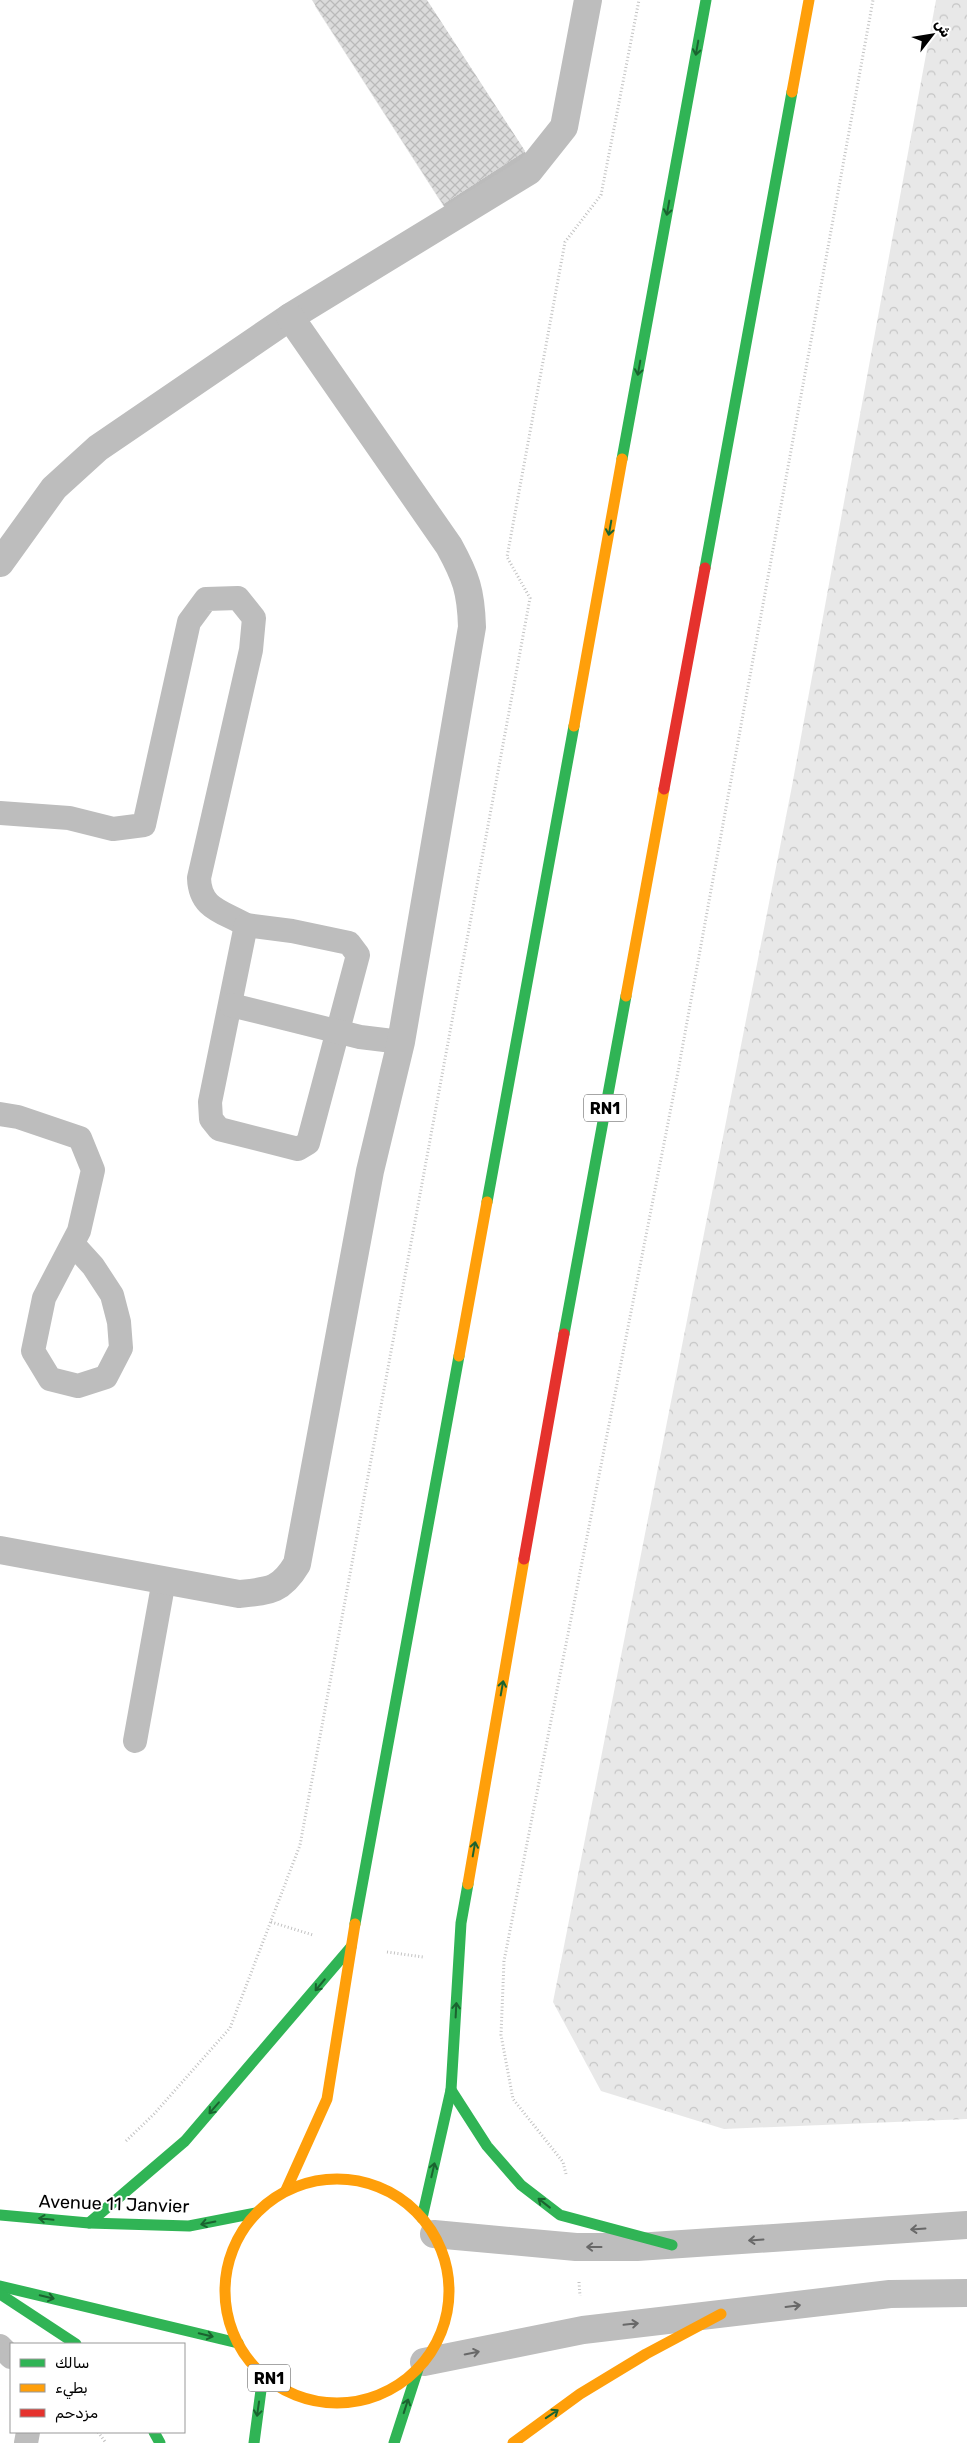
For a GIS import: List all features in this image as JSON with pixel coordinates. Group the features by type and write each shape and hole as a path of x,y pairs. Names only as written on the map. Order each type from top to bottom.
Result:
{"main road":[{"name":"RN1","path":"286,2190 327,2099 351,1947 706,0"},
{"name":"RN1","path":"428,2226 451,2090 463,1914 557,1372 809,0"},
{"path":"89,2223 185,2141 351,1947"},
{"path":"451,2090 487,2146 521,2185 560,2215 672,2245"},
{"name":"RN1","path":"327,2179 348,2179 369,2183 395,2195 428,2226 447,2270 449,2308 437,2344 421,2365 391,2390 359,2401 325,2403 292,2393 263,2374 249,2360 238,2343 227,2310 226,2275 236,2242 256,2213 286,2190 306,2182 327,2179"},
{"name":"Avenue 11 Janvier","path":"0,2214 89,2223 189,2226 256,2213"},
{"path":"0,2286 238,2343"},
{"path":"0,2294 74,2343"},
{"path":"513,2443 580,2394 646,2354 721,2314"},
{"name":"RN1","path":"394,2443 421,2365"},
{"name":"RN1","path":"254,2443 263,2374"}],"street":[{"path":"0,563 54,488 98,448 290,317 530,172 564,127 588,0"},
{"path":"0,1550 239,1594 271,1590 288,1579 297,1564 370,1171 402,1042 472,627 471,597 463,571 449,546 290,317"},
{"path":"428,2226 576,2247 672,2245 967,2226"},
{"path":"421,2365 583,2330 890,2294 967,2292"}],"lane":[{"path":"0,813 69,818 113,829 144,825 189,622 206,599 238,598 254,618 251,650 200,878 200,892 205,902 246,925 292,931 349,944 358,955 308,1143 298,1149 219,1129 211,1119 210,1102 246,925"},
{"path":"231,1005 337,1031 402,1042"},
{"path":"0,1114 18,1117 80,1138 93,1170 79,1231 72,1244 44,1298 33,1352 50,1379 78,1386 106,1377 121,1348 119,1322 112,1295 93,1266 72,1244"},
{"path":"136,1741 164,1580"},
{"path":"0,2346 10,2356"}],"path":[{"path":"575,2219 563,2162 513,2100 501,2035 504,1961 677,1077 873,0"}],"green space":[{"path":"936,0 967,0 967,2119 724,2129 601,2091 553,2002 792,786"}],"building":[{"path":"312,0 427,0 525,151 443,204"}],"traffic: fast":[{"path":"622,459 706,0"},
{"path":"705,568 792,92"},
{"path":"487,1202 574,726"},
{"path":"564,1334 626,996"},
{"path":"355,1924 459,1356"},
{"path":"422,2218 451,2090 461,1923 468,1884"},
{"path":"89,2223 185,2141 351,1947"},
{"path":"451,2090 487,2146 521,2185 560,2215 672,2245"},
{"path":"0,2215 89,2223 189,2226 256,2213"},
{"path":"0,2286 238,2343"},
{"path":"0,2294 74,2343"},
{"path":"394,2443 418,2369"},
{"path":"254,2443 263,2375"},
{"path":"155,2433 160,2443"}],"traffic: slow":[{"path":"792,92 809,0"},
{"path":"574,726 622,459"},
{"path":"626,996 664,789"},
{"path":"459,1356 487,1202"},
{"path":"468,1884 524,1559"},
{"path":"286,2190 327,2099 355,1924"},
{"path":"337,2179 359,2181 390,2192 416,2212 436,2238 447,2269 449,2291 447,2313 436,2344 416,2370 390,2390 359,2401 337,2403 315,2401 284,2390 258,2370 238,2344 227,2313 225,2291 227,2269 238,2238 258,2212 284,2192 315,2181 337,2179"},
{"path":"513,2443 580,2394 646,2354 721,2314"}],"traffic: jam":[{"path":"664,789 705,568"},
{"path":"524,1559 564,1334"}]}
